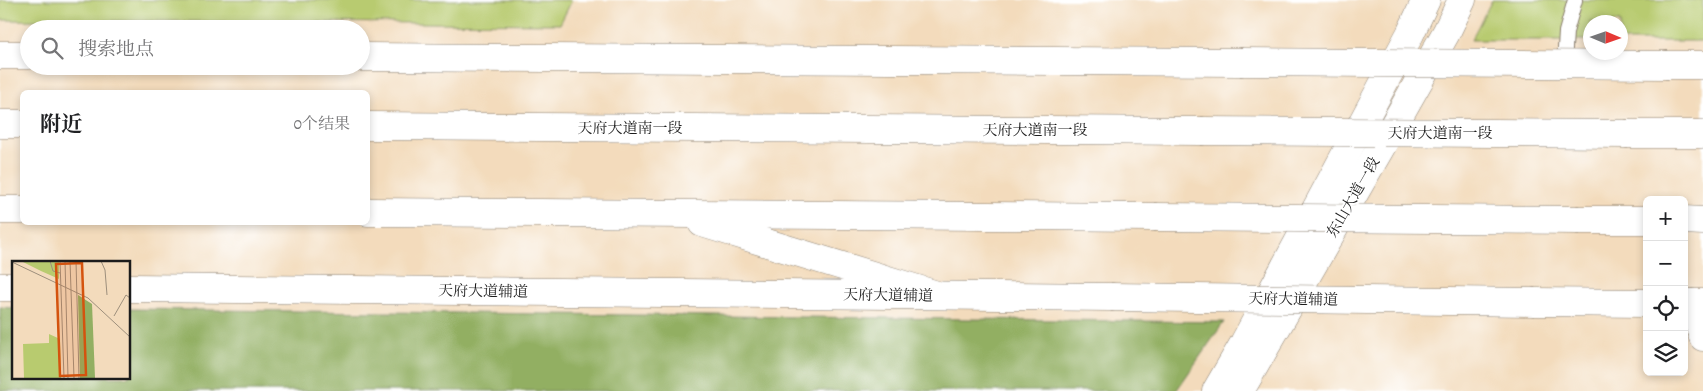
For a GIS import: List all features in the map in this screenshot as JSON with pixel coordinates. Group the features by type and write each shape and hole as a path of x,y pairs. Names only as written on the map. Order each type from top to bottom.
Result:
{"main road":[{"name":"东山大道一段","path":"1216,391 1249,334 1410,34 1426,0"},
{"name":"东山大道一段","path":"1240,391 1400,115 1446,33 1462,0"},
{"path":"0,55 20,55"},
{"path":"370,57 1703,65"},
{"path":"0,124 20,124"},
{"name":"天府大道南一段","path":"370,126 1703,134"},
{"path":"0,210 20,210"},
{"path":"370,212 1643,220"},
{"path":"674,214 937,295"},
{"path":"1688,220 1703,221"},
{"name":"天府大道辅道","path":"130,288 1643,302"},
{"path":"1693,303 1703,337"}],"lane":[{"path":"1564,64 1566,32 1574,0"}],"green space":[{"path":"0,0 572,0 560,24 370,23 370,20 0,20"},
{"path":"1492,0 1703,0 1703,41 1628,41 1628,15 1583,15 1583,40 1471,40"},
{"path":"0,307 12,308 12,378 130,378 130,309 1224,322 1176,391 0,391"}]}
